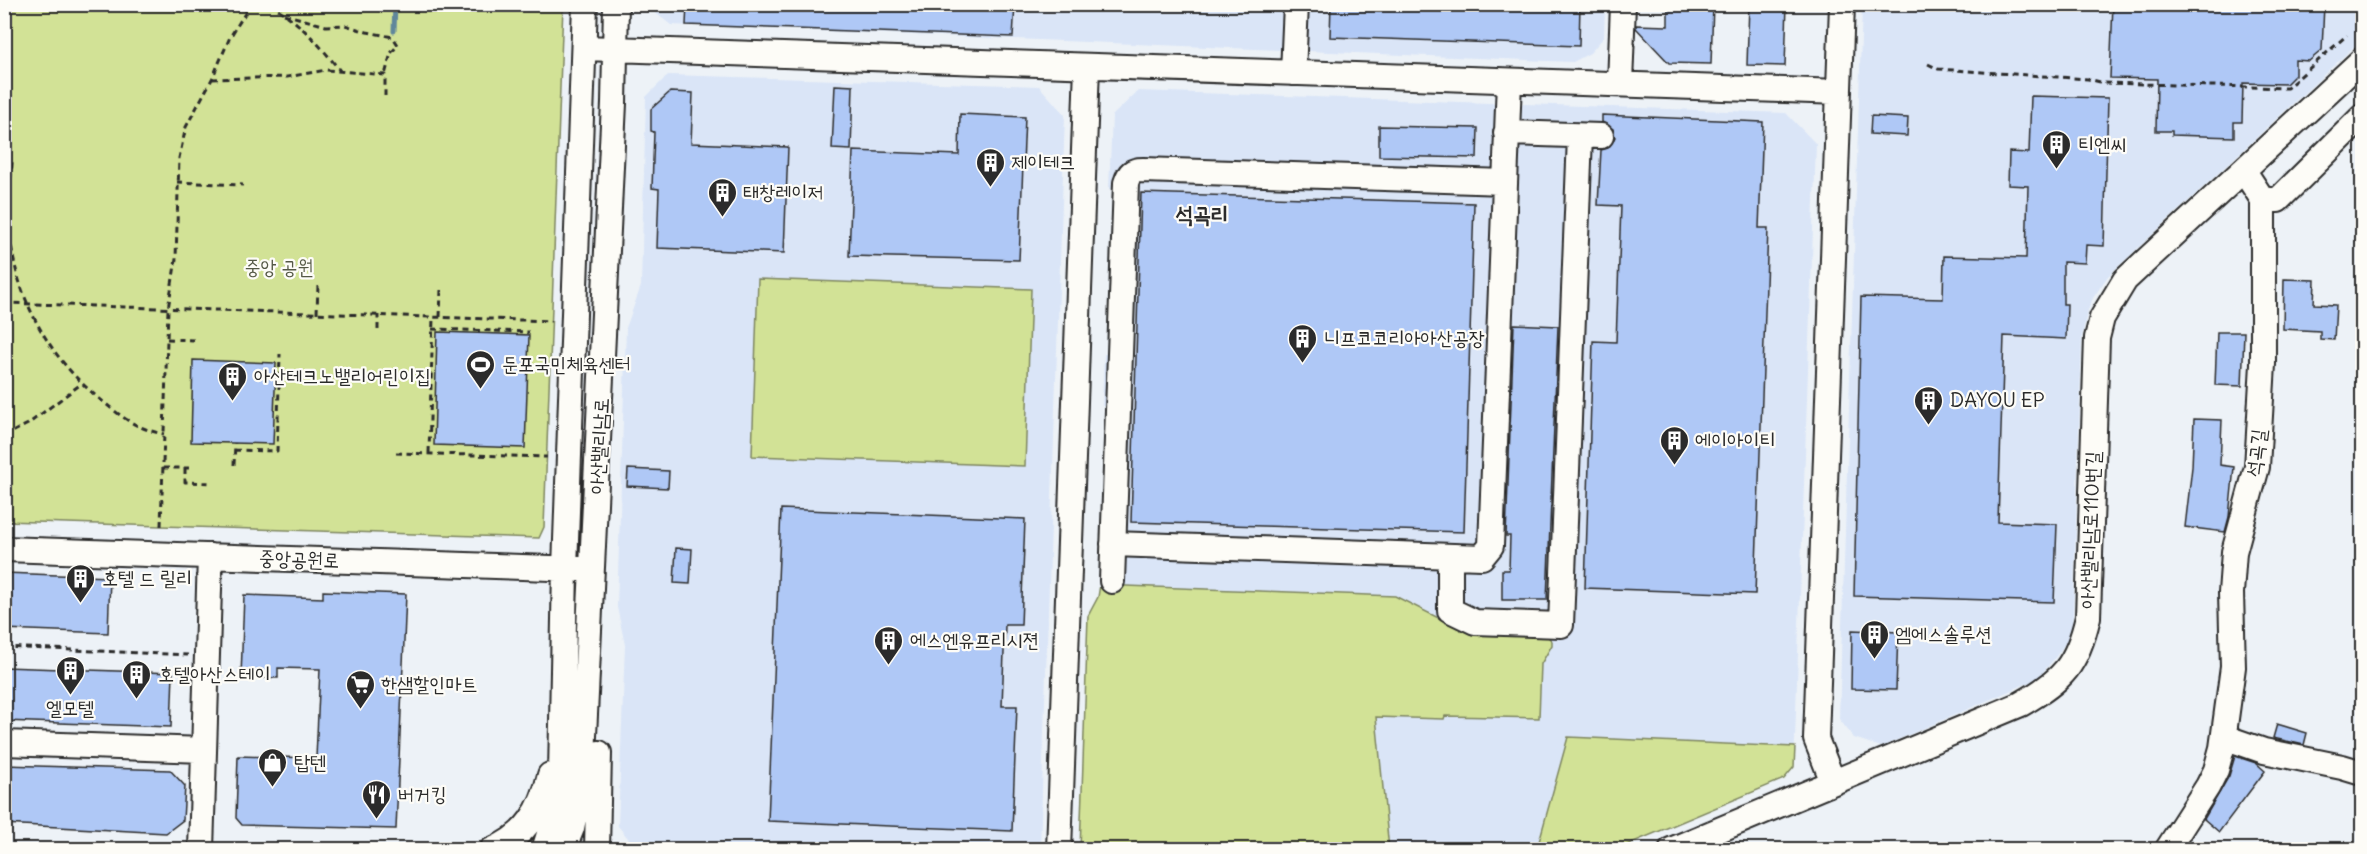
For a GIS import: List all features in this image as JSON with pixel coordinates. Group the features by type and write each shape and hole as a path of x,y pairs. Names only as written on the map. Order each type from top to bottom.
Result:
{"street":[{"name":"아산밸리남로","path":"544,849 557,808 561,774 565,568 585,4"},
{"name":"아산밸리남로","path":"563,849 572,828 582,778 614,103 616,4"},
{"path":"1293,73 1296,4"},
{"path":"1620,84 1623,4"},
{"path":"1833,782 1816,739 1842,4"},
{"path":"584,48 1839,92"},
{"name":"아산밸리남로110번길","path":"1671,849 2021,704 2046,690 2065,674 2082,643 2088,617 2097,338 2102,318 2125,280 2362,60"},
{"path":"1059,849 1087,66"},
{"path":"1113,544 1482,557 1491,546 1509,81"},
{"path":"2244,171 2263,200 2278,200 2362,117"},
{"path":"1450,556 1450,610 1475,622 1562,625 1590,136 1506,133"},
{"path":"1112,581 1126,183 1129,174 1135,170 1143,170 1505,182"},
{"name":"석곡길","path":"2167,849 2191,815 2212,778 2224,737 2233,668 2231,592 2234,552 2255,477 2260,440 2264,286 2263,200"},
{"name":"중앙공원로","path":"4,549 593,569"},
{"path":"201,849 210,556"},
{"path":"588,671 598,703 597,849"},
{"path":"492,849 518,834 539,810 545,797 562,714"},
{"path":"2224,737 2264,751 2362,773"},
{"path":"4,743 204,750"}],"path":[{"path":"161,526 168,309 176,259 179,158 186,127 212,79 230,37 251,4"},
{"path":"269,4 323,48 340,71"},
{"path":"284,14 326,26 345,25 393,37 398,45 391,53 385,75 385,96"},
{"path":"1928,64 1938,69 2088,79 2104,83 2287,88 2347,35"},
{"path":"212,79 287,77 326,70 385,75"},
{"path":"4,156 12,163 8,205 14,261 36,325 53,351 81,384 120,416 143,431 164,434"},
{"path":"177,182 243,185"},
{"path":"317,313 318,285"},
{"path":"440,317 441,289"},
{"path":"4,303 551,321"},
{"path":"378,315 378,330"},
{"path":"429,454 433,317"},
{"path":"432,329 529,332"},
{"path":"167,339 194,340"},
{"path":"234,450 277,451 280,354"},
{"path":"4,436 28,424 81,384"},
{"path":"234,465 235,443"},
{"path":"396,453 547,457"},
{"path":"163,468 187,468 185,482 213,483"},
{"path":"4,647 192,656"}],"shaded area":[{"path":"649,4 1605,5 1604,37 1590,53 1573,62 671,25 649,8"},
{"path":"1862,5 2362,5 2362,39 2108,276 2093,298 2082,336 2073,615 2070,636 2037,679 1881,747 1854,738 1839,719"},
{"path":"668,75 1039,86 1065,115 1040,849 637,849 618,826 625,645 617,607 626,328 641,286 646,97"},
{"path":"1138,91 1786,113 1816,144 1794,767 1784,779 1617,849 1080,850 1088,616 1098,597 1100,585 1107,406 1102,406 1104,354 1109,354 1115,189 1109,189 1112,116"}],"green space":[{"name":"중앙 공원","path":"5,5 563,5 544,527 539,538 5,521"},
{"path":"758,279 1031,289 1025,466 752,456"},
{"path":"1100,585 1395,596 1470,634 1548,637 1552,645 1541,664 1539,718 1376,717 1389,849 1080,850 1088,616 1098,597"},
{"path":"1568,737 1795,747 1794,767 1784,779 1617,849 1537,849"}],"building":[{"path":"687,4 1015,4 1013,37 686,25"},
{"path":"1331,4 1580,4 1579,46 1330,37"},
{"path":"1668,4 1713,4 1711,64 1669,63 1636,28 1636,25 1668,26"},
{"path":"1749,4 1787,4 1785,66 1747,65"},
{"path":"2113,4 2324,4 2322,50 2309,61 2295,60 2295,75 2286,84 2243,83 2242,122 2234,122 2234,137 2172,135 2172,131 2156,131 2157,79 2110,78"},
{"path":"835,85 853,86 851,150 832,149"},
{"name":"태창레이저","path":"670,92 693,93 691,143 788,147 784,253 657,248 659,189 652,188 654,132 651,131 651,109"},
{"path":"2031,96 2108,98 2104,246 2086,245 2085,263 2063,262 2063,304 2067,304 2066,339 2004,336 1998,522 2057,524 2054,602 1854,596 1861,297 1943,299 1944,256 2026,258 2028,186 2008,185 2009,152 2029,153"},
{"path":"960,114 1025,117 1019,260 849,256 853,151 959,155"},
{"name":"에이아이티","path":"1602,115 1763,122 1759,228 1768,228 1755,594 1585,588 1593,341 1616,342 1621,206 1598,205 1601,150 1608,148 1615,137 1613,129 1602,122"},
{"path":"1871,116 1908,118 1907,136 1870,134"},
{"path":"1379,126 1478,128 1477,158 1379,156"},
{"name":"니프코코리아아산공장","path":"1141,193 1474,203 1464,532 1131,522"},
{"path":"2284,279 2315,280 2314,304 2336,305 2334,340 2320,339 2320,331 2283,329"},
{"path":"1514,324 1558,326 1547,600 1502,600 1502,570 1509,570 1510,536 1506,536"},
{"name":"둔포국민체육센터","path":"437,332 529,335 525,448 434,445"},
{"path":"2217,332 2244,332 2242,386 2215,385"},
{"name":"아산테크노밸리어린이집","path":"193,360 276,363 273,444 191,442"},
{"path":"2194,419 2222,420 2220,465 2234,467 2229,517 2225,532 2185,527 2192,467"},
{"path":"628,469 669,471 668,488 627,486"},
{"name":"에스엔유프리시젼","path":"781,509 1025,519 1021,625 1005,625 1002,706 1017,706 1012,831 768,821"},
{"path":"676,548 692,549 690,584 674,583"},
{"path":"4,573 110,577 108,633 4,629"},
{"name":"한샘할인마트","path":"323,591 406,594 396,829 242,825 236,818 238,756 316,758 320,669 278,668 278,678 241,677 244,595 323,598"},
{"name":"엠에스솔루션","path":"1852,630 1898,632 1896,690 1851,689"},
{"path":"4,667 173,673 171,727 4,721"},
{"path":"2277,724 2307,733 2304,745 2273,738"},
{"path":"2235,756 2256,763 2265,771 2219,832 2204,819 2229,776"},
{"path":"4,765 170,770 185,786 183,820 166,833 4,824"}],"waterway":[{"path":"394,31 395,4"}],"place":[{"name":"티엔씨","path":"2057,170"},
{"name":"제이테크","path":"990,188"},
{"name":"태창레이저","path":"722,218"},
{"name":"니프코코리아아산공장","path":"1303,364"},
{"name":"둔포국민체육센터","path":"481,390"},
{"name":"아산테크노밸리어린이집","path":"233,402"},
{"name":"DAYOU EP","path":"1929,426"},
{"name":"에이아이티","path":"1674,466"},
{"name":"호텔 드 릴리","path":"81,604"},
{"name":"엠에스솔루션","path":"1874,660"},
{"name":"에스엔유프리시젼","path":"889,666"},
{"name":"엘모텔","path":"70,696"},
{"name":"호텔아산스테이","path":"137,700"},
{"name":"한샘할인마트","path":"360,710"},
{"name":"탑텐","path":"273,788"},
{"name":"버거킹","path":"377,820"}],"district":[{"name":"석곡리","path":"1202,214"}]}
